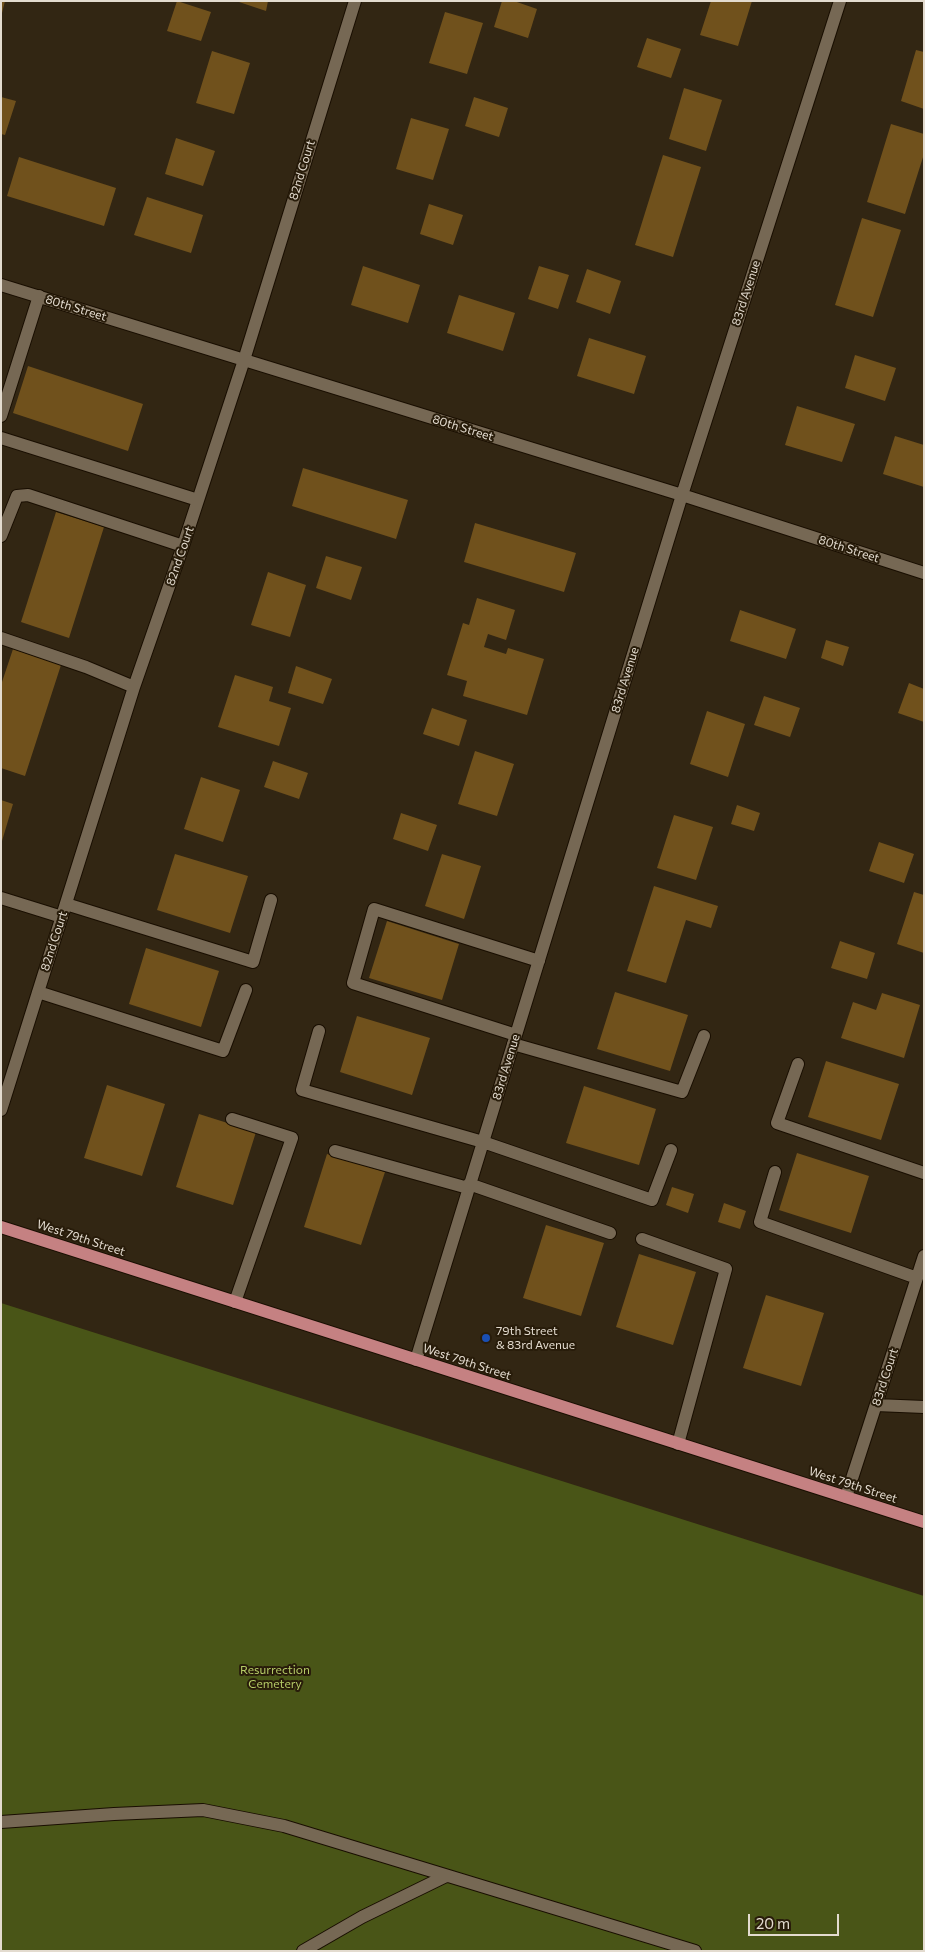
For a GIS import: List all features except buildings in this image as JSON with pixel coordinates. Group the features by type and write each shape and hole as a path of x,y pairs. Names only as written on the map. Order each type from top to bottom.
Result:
{"main road":[{"name":"West 79th Street","path":"1,1227 924,1522"}],"street":[{"name":"82nd Court","path":"1,1110 134,687 244,360 354,1"},
{"name":"83rd Avenue","path":"416,1360 682,494 840,1"},
{"name":"80th Street","path":"1,285 682,494 924,573"},
{"path":"1,416 39,296"},
{"path":"1,438 198,500"},
{"path":"1,536 16,496 28,495 183,546"},
{"path":"1,638 86,667 134,687"},
{"path":"1,898 62,917"},
{"path":"66,904 253,962 271,900"},
{"path":"539,961 374,909 353,983 515,1040 682,1092 704,1036"},
{"path":"38,992 223,1051 246,990"},
{"path":"319,1031 302,1090 483,1142 652,1200 671,1150"},
{"path":"798,1064 777,1124 924,1174"},
{"path":"232,1119 292,1138 235,1302"},
{"path":"335,1151 469,1186 610,1233"},
{"path":"775,1172 760,1222 917,1278"},
{"path":"642,1239 726,1268 678,1444"},
{"name":"83rd Court","path":"846,1497 924,1256"},
{"path":"913,1291 924,1299"},
{"path":"876,1405 924,1407"},
{"path":"1,1822 203,1810 284,1826 658,1945 695,1951"},
{"path":"303,1951 362,1917 446,1876"}],"green space":[{"name":"Resurrection Cemetery","path":"1,1303 924,1596 924,1951 1,1951"}],"place":[{"name":"79th Street & 83rd Avenue","path":"486,1338"}]}
